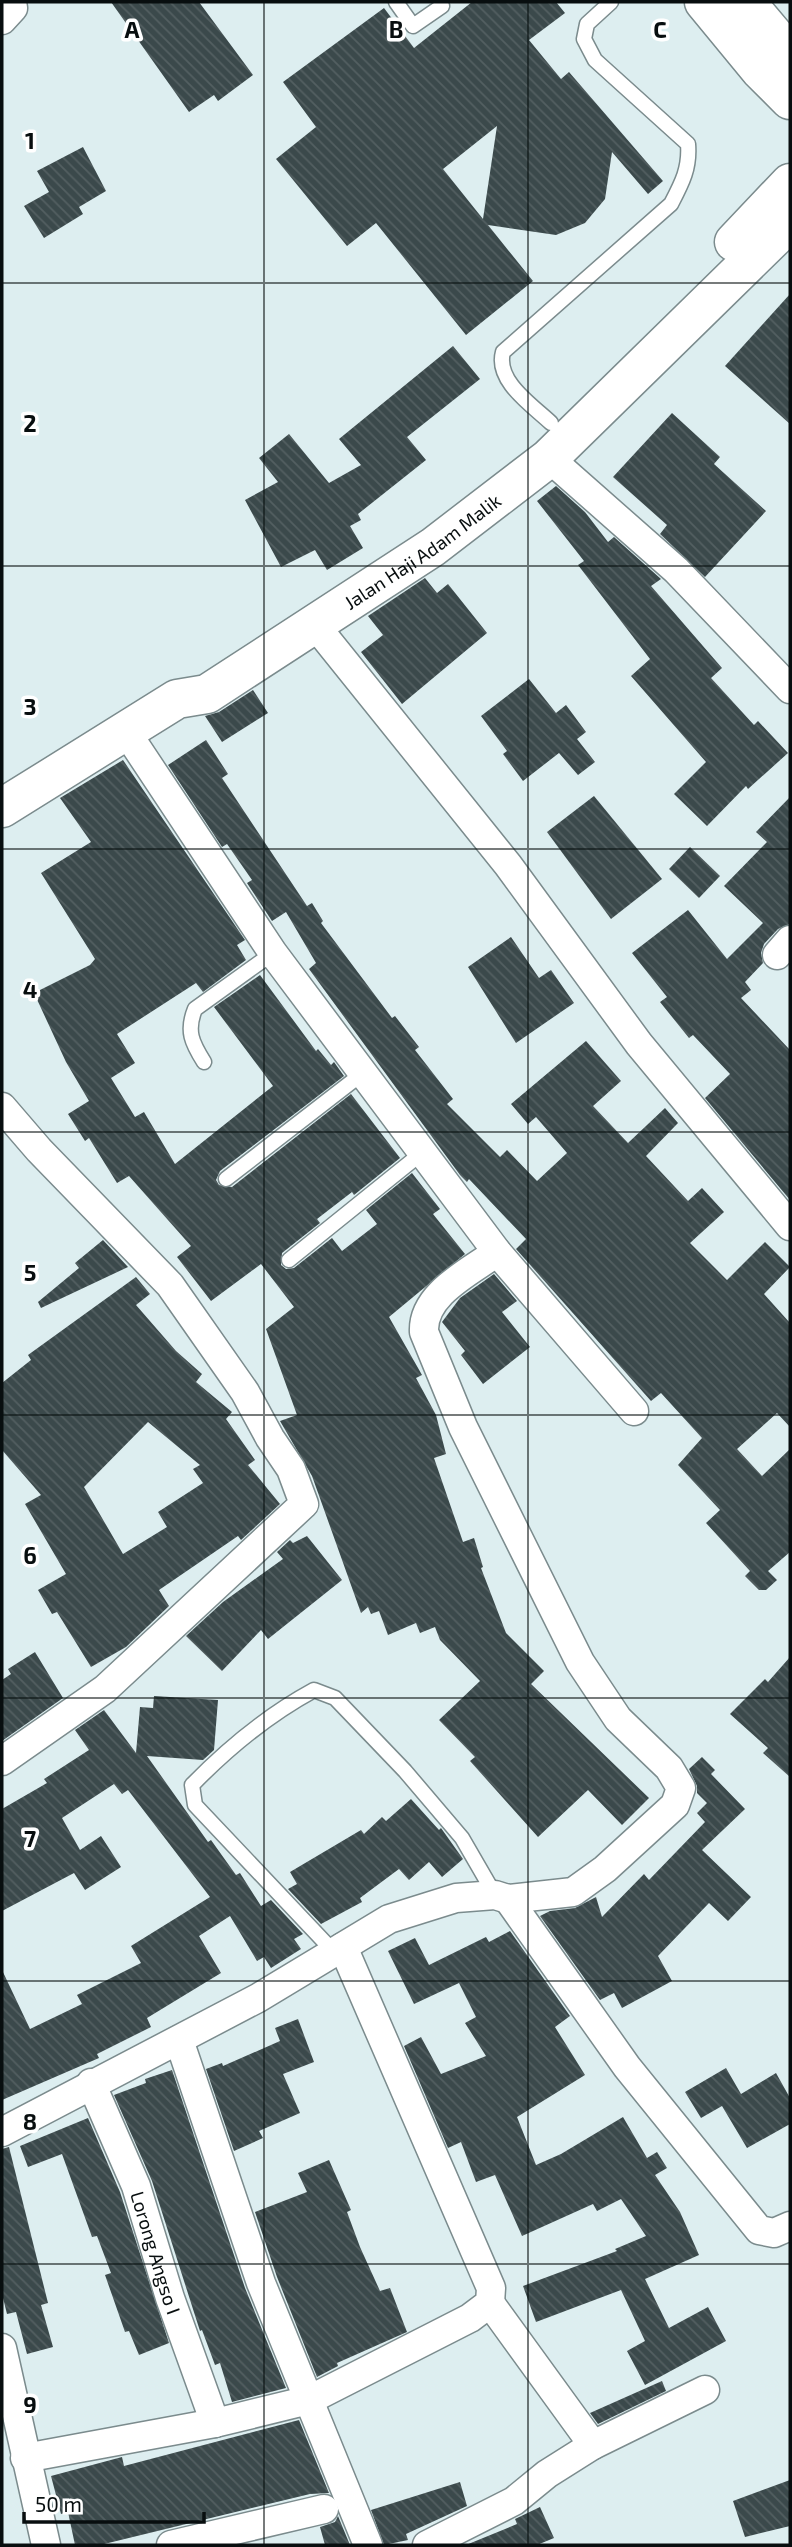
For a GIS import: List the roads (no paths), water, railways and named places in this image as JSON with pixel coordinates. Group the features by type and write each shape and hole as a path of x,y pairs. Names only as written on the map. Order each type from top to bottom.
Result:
{"main road":[{"path":"704,2 760,70 790,100"},
{"path":"746,2 787,44"},
{"path":"177,699 194,672 303,608 425,529 550,441 790,183"},
{"name":"Jalan Haji Adam Malik","path":"2,808 127,733 177,699 207,694 433,547 790,222"}],"street":[{"path":"2,20 13,8 12,2"},
{"path":"550,441 789,684"},
{"path":"315,625 508,865 639,1044 790,1226"},
{"path":"127,733 273,953 497,1252 634,1411"},
{"path":"2,1107 39,1150 170,1285 246,1392 270,1438 291,1469 304,1504 105,1689 2,1761"},
{"path":"2,2132 91,2083 258,1998 388,1919 456,1898 573,1892 605,1870 674,1805 681,1788 669,1768 618,1719 580,1662 463,1427 424,1332 423,1316 431,1302 497,1252"},
{"path":"502,1897 626,2067 759,2230 774,2232 790,2226"},
{"path":"338,1949 491,2288 490,2303 593,2445"},
{"path":"179,2040 261,2283 368,2545"},
{"name":"Lorong Angso I","path":"91,2083 136,2186 170,2298 215,2423"},
{"path":"24,2458 215,2423 309,2400 470,2318 490,2303"},
{"path":"2,2348 24,2458 46,2545"},
{"path":"427,2545 514,2501 547,2474 593,2445 705,2390"},
{"path":"171,2545 324,2509"}],"lane":[{"path":"396,2 413,26 443,3"},
{"path":"550,441 505,378 500,363 503,352 671,204 686,176 690,159 688,144 596,60 584,39 587,24 611,2"},
{"path":"204,1062 191,1040 189,1022 195,1009 273,953"},
{"path":"226,1179 363,1073"},
{"path":"289,1260 423,1152"},
{"path":"338,1949 195,1805 192,1785 215,1761 281,1708 314,1689 334,1698 405,1771 462,1838 502,1897"}]}
